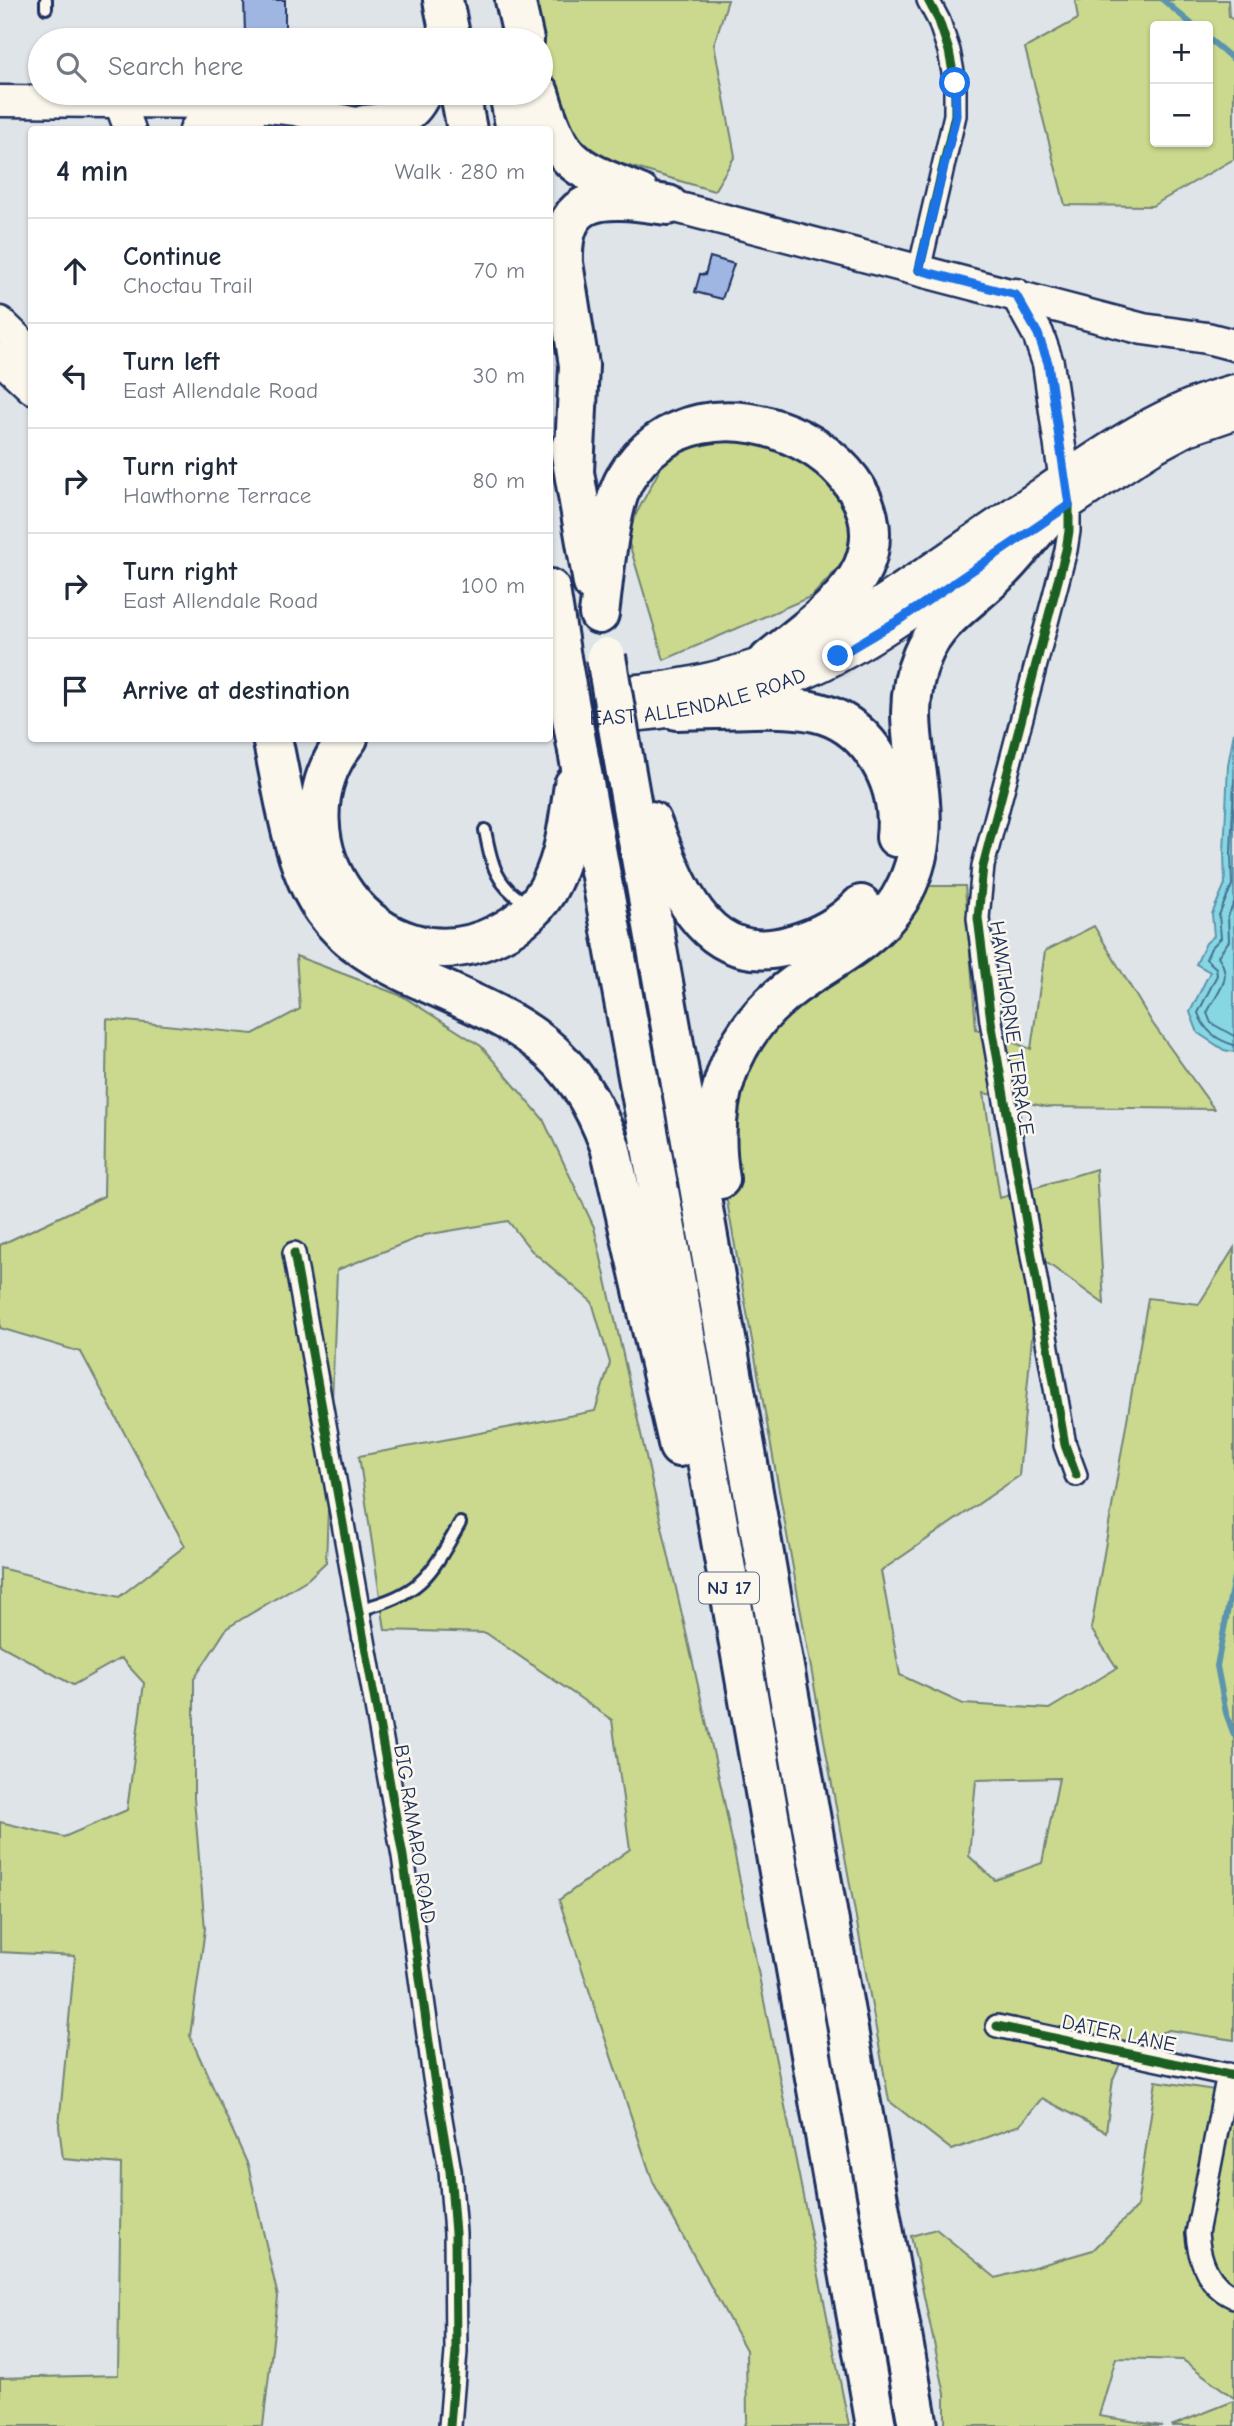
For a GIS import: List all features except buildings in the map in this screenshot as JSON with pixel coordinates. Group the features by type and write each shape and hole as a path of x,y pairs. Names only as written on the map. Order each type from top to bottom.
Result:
{"highway":[{"path":"421,0 424,28"},
{"path":"443,0 448,28"},
{"path":"491,0 497,28"},
{"path":"515,0 521,28"},
{"path":"372,126 394,121 414,105"},
{"path":"462,105 466,126"},
{"path":"511,105 515,126"},
{"path":"543,105 551,126"},
{"path":"553,133 560,147 575,164 595,176 668,205"},
{"path":"574,472 579,365 562,263 566,227 576,212 593,201 615,198 668,205"},
{"name":"NJ 17","path":"553,344 730,1366 918,2426"},
{"path":"599,614 614,510 624,481 632,469 654,447 684,428 720,420 755,423 792,435 841,469 851,481 864,506 869,542 864,565 851,587 813,624 769,660"},
{"path":"730,1366 728,1230 718,1168 716,1134 719,1098 728,1066 746,1035 771,1006 794,986 864,938 898,901 914,869 922,834 910,711 913,682 922,655 938,628 997,575 1058,502"},
{"name":"NJ 17","path":"553,640 555,674 578,751 674,1272 876,2426"},
{"path":"622,750 682,895 703,925 727,942 773,949 801,943 837,927 852,914 880,880 895,843 897,806 893,788 876,755 851,727 821,712 784,708 677,710"},
{"path":"273,742 303,871 315,897 338,927 379,960 505,1018 535,1037 573,1075 595,1110 610,1146 681,1460 754,1728"},
{"path":"345,742 331,762 325,778 318,817 330,869 352,904 386,933 402,941 449,948 481,942 509,929 534,907 550,886 561,859 568,828 578,751"}],"main road":[{"path":"0,101 28,101"},
{"path":"121,105 129,126"},
{"path":"242,105 296,110 364,126"},
{"path":"208,126 267,107"},
{"path":"668,205 1143,329 1191,335 1234,345"},
{"name":"HAWTHORNE TERRACE","path":"1016,295 1038,334 1048,363 1058,502"},
{"path":"0,322 28,349"},
{"path":"0,358 28,384"},
{"name":"EAST ALLENDALE ROAD","path":"553,716 594,718 677,710 740,696 808,672 899,620 1058,502 1162,417 1211,396 1234,390"},
{"name":"EAST ALLENDALE ROAD","path":"555,674 608,692 704,680 769,660 818,640 1187,430 1234,414"}],"street":[{"path":"919,270 956,116 955,83 949,51 939,21 928,0"},
{"name":"HAWTHORNE TERRACE","path":"1058,502 1069,531 1064,560 983,866 978,918 990,1021 1036,1287 1065,1446 1076,1475"},
{"name":"BIG RAMAPO ROAD","path":"294,1253 403,1856 434,2078 450,2171 455,2233 456,2353 450,2426"},
{"name":"DATER LANE","path":"997,2026 1231,2075"},
{"path":"1231,2075 1197,2233 1198,2252 1204,2268 1214,2282 1234,2297"}],"lane":[{"path":"485,830 490,857 507,891 534,907"},
{"path":"358,1610 396,1599 410,1591 438,1562 460,1523"}],"green space":[{"path":"535,0 728,0 714,44 735,156 714,191 561,146 553,101 553,28 540,28"},
{"path":"1075,0 1228,0 1229,17 1234,20 1234,159 1152,206 1065,205 1025,48 1078,19"},
{"path":"731,433 818,464 845,498 857,548 812,596 664,660 626,533 668,454"},
{"path":"904,886 965,886 976,1029 1031,1049 1045,951 1094,926 1153,1024 1214,1109 1047,1107 984,1093 1000,1198 1096,1169 1104,1304 1018,1242 1033,1326 1019,1476 881,1571 900,1675 963,1704 1049,1709 1117,1668 1091,1629 1148,1298 1199,1304 1234,1248 1234,2040 1169,2030 1129,2044 1113,2079 1106,2132 1042,2098 1020,2125 952,2150 889,2101 726,1196 728,1053","holes":["1059,1778 1042,1863 995,1880 969,1856 976,1780"]},
{"path":"296,956 402,996 481,1046 543,1119 594,1227 722,1791 849,2426 745,2426 746,2350 653,2182 559,1900 630,1849 612,1720 486,1633 385,1630 359,1456 595,1411 610,1363 592,1302 531,1250 508,1221 425,1235 337,1270 326,1562 308,1579 227,1628 194,1679 194,1798 205,1929 190,2036 248,2165 278,2297 263,2426 0,2426 0,2378 118,2375 121,2164 63,2159 59,2126 75,1956 0,1952 0,1822 64,1837 127,1810 144,1683 121,1658 73,1685 0,1645 0,1568 119,1597 185,1546 81,1352 0,1328 0,1245 104,1196 107,1019 253,1034 300,1009"},
{"path":"1156,2081 1234,2093 1234,2398 1183,2360 1116,2358 1099,2416 1162,2426 945,2426 945,2394 911,2236 936,2229 996,2278 1093,2250 1137,2207"},
{"path":"1234,2401 1234,2426 1171,2426"}],"water":[{"path":"1234,732 1234,1052 1224,1050 1198,1033 1190,1012 1210,972 1196,964 1206,943 1214,936 1212,914 1225,884 1228,765"}],"waterway":[{"path":"1163,0 1188,21"},
{"path":"1213,42 1234,60"},
{"path":"1234,1577 1217,1666 1226,1713 1234,1735"}],"cycle path":[{"path":"919,270 955,115 955,83 949,51 939,21 928,0"},
{"path":"1069,505 1066,550 983,866 978,918 991,1021 1065,1445 1076,1475"},
{"path":"294,1253 403,1856 434,2078 450,2171 455,2233 456,2352 450,2426"},
{"path":"997,2026 1234,2076"}],"route":[{"path":"838,656 870,639 1069,505 1048,363 1038,334 1016,295 919,270 956,116 955,83"}]}
